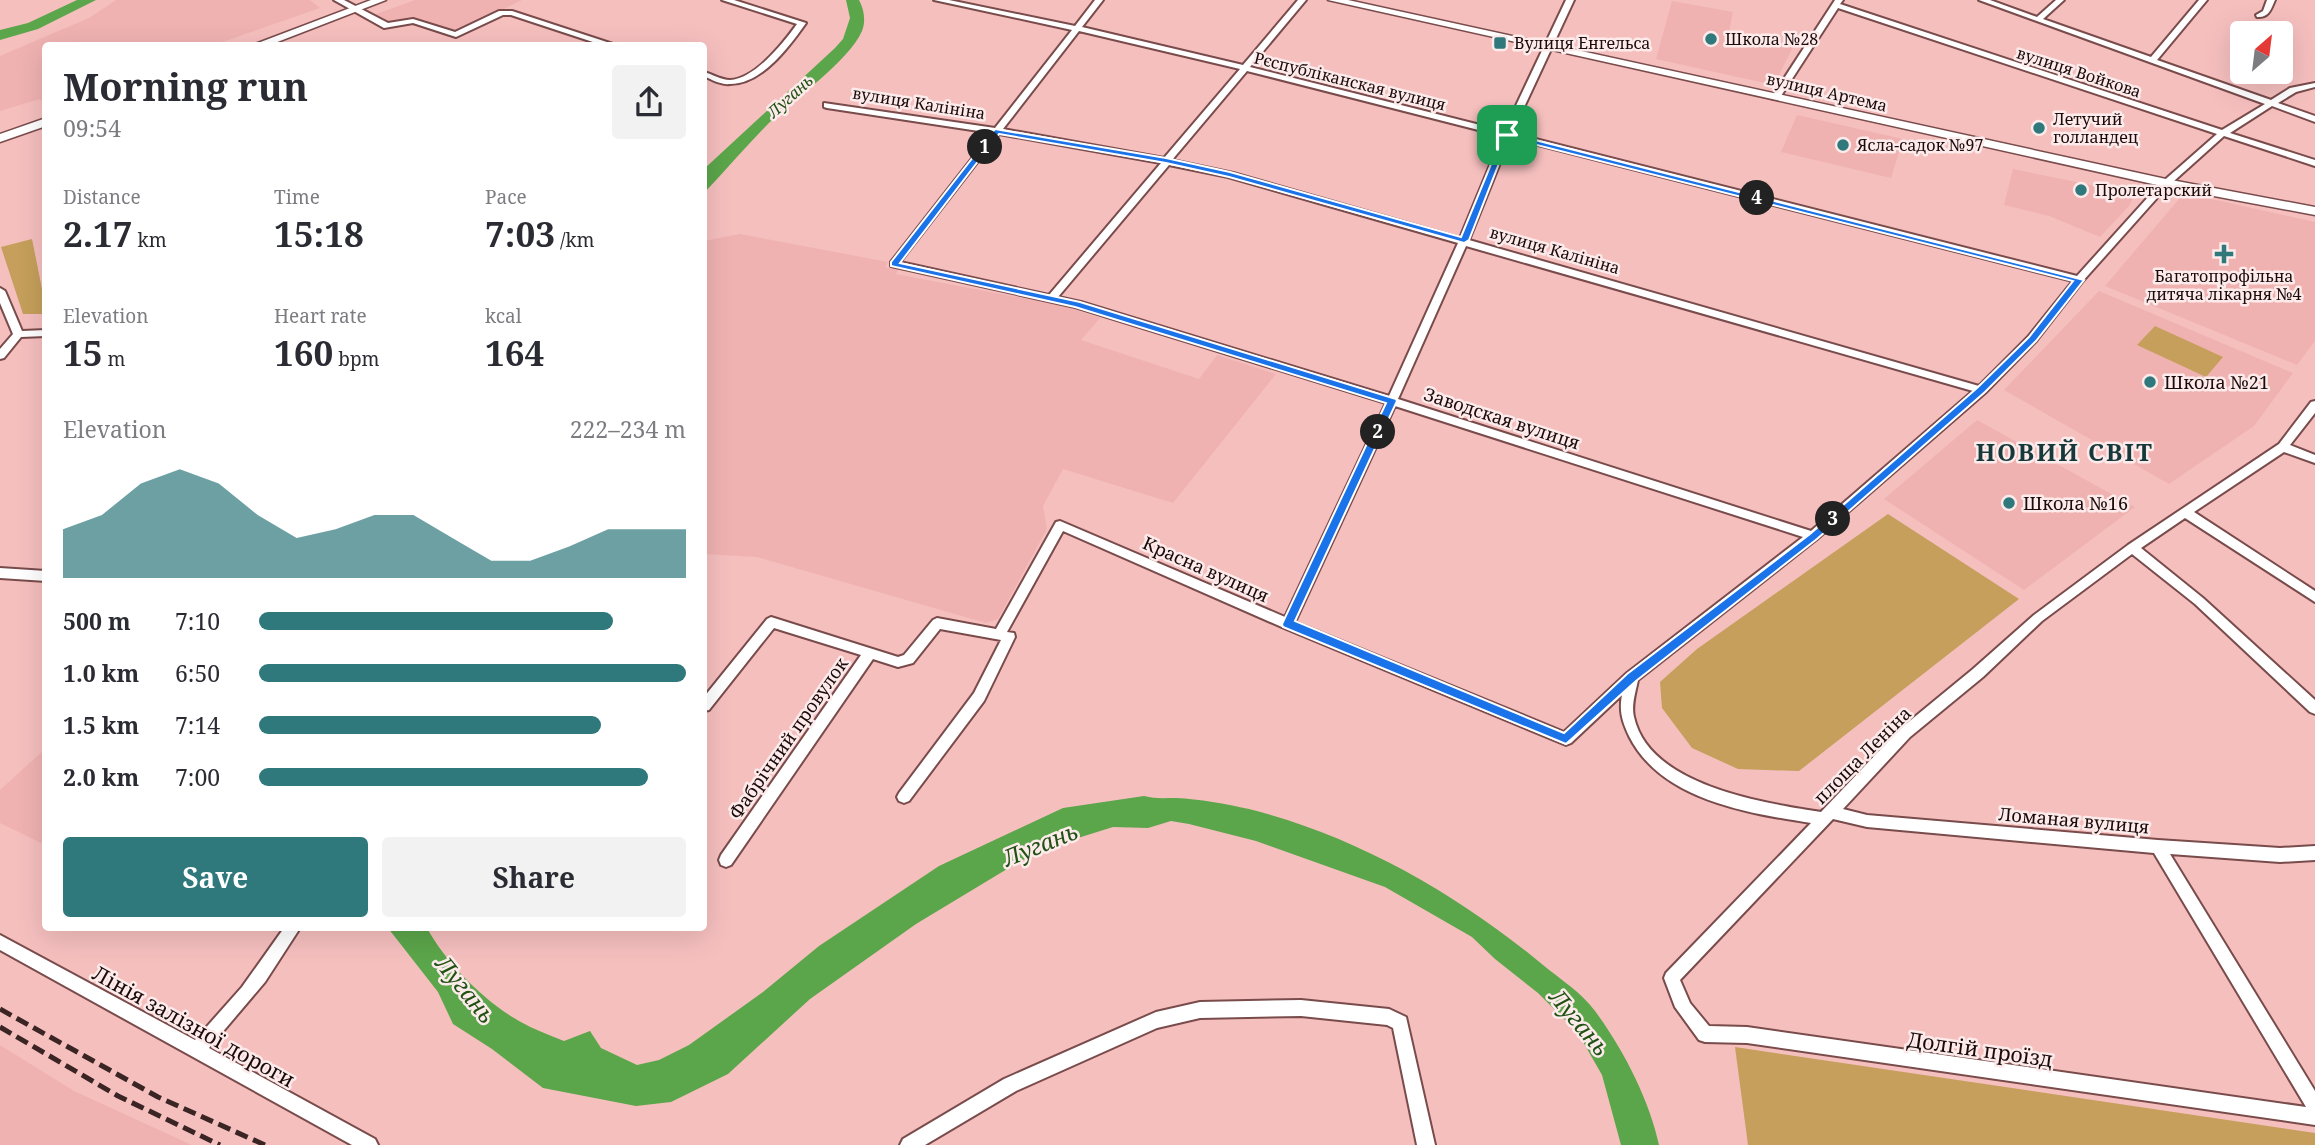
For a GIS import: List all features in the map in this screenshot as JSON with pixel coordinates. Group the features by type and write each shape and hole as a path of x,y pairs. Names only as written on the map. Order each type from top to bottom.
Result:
{"street":[{"path":"338,0 387,26 412,21 456,35 502,13 512,13 603,42"},
{"path":"266,42 381,0"},
{"path":"707,75 730,82 751,76 791,40 802,23 726,0"},
{"name":"Рєспубліканская вулиця","path":"938,0 1076,28 1244,68 2079,280"},
{"path":"997,131 1099,0"},
{"path":"1052,298 1302,0"},
{"name":"вулиця Артема","path":"1333,0 2166,183 2315,211"},
{"path":"1288,624 1392,401 1464,240 1507,135 1570,0"},
{"path":"1983,0 2315,119"},
{"path":"2038,20 2060,0"},
{"path":"2151,61 2203,0"},
{"path":"2260,15 2266,12 2270,0"},
{"path":"1776,97 1838,2"},
{"name":"вулиця Войкова","path":"1838,2 2315,163"},
{"path":"1632,677 1814,537 1981,390 2032,339 2079,280 2166,183 2223,133 2293,90 2315,85"},
{"name":"вулиця Калініна","path":"827,105 1166,160 1230,175 1981,390"},
{"path":"0,138 42,123"},
{"name":"Заводская вулиця","path":"997,131 894,264 1052,298 1392,401 1814,537"},
{"path":"0,291 18,334"},
{"path":"0,356 18,334 42,333"},
{"name":"площа Леніна","path":"1632,677 1626,718 1640,744 1663,771 1696,788 1749,806 1828,815 1905,733 1978,673 2038,618 2132,548 2283,447 2315,405"},
{"path":"2283,447 2315,459"},
{"path":"2185,512 2315,597"},
{"name":"Красна вулиця","path":"999,635 1060,525 1288,624 1566,739 1632,677"},
{"path":"2132,548 2199,601 2315,708"},
{"path":"0,573 42,576"},
{"name":"Фабрічний провулок","path":"707,702 771,622 870,653 726,860"},
{"path":"870,653 898,662 908,659 937,623 1009,637 1002,656 979,697 904,797"},
{"name":"Ломаная вулиця","path":"1828,815 1867,821 2158,847 2280,855 2315,853"},
{"name":"Долгій проїзд","path":"1828,815 1672,978 1676,995 1686,1013 1705,1034 1747,1035 2315,1117"},
{"path":"2158,847 2315,1107"},
{"path":"196,1051 241,1003 290,931"},
{"name":"Лінія залізної дороги","path":"0,942 369,1145"},
{"path":"909,1145 1010,1085 1156,1020 1200,1010 1301,1008 1390,1017 1400,1023 1426,1145"}],"shaded area":[{"path":"116,0 310,0 320,8 223,42 42,42 42,101 40,99 0,111 0,56 89,18"},
{"path":"415,0 522,0 448,37 412,24 384,29 365,18"},
{"name":"Школа №28","path":"1672,1 1733,12 1729,32 1794,45 1774,85 1656,59"},
{"name":"Ясла-садок №97","path":"1797,115 1903,139 1891,178 1781,152"},
{"path":"2013,169 2135,194 2129,206 2100,237 2049,216 2004,205"},
{"name":"Багатопрофільна дитяча лікарня №4","path":"2184,193 2315,222 2315,341 2297,365 2105,286"},
{"path":"740,234 888,262 885,267 898,270 896,274 1064,306 1100,318 1081,340 1199,379 1217,355 1276,374 1173,503 1063,469 1043,506 1047,529 998,619 986,623 757,557 707,554 707,240"},
{"path":"32,239 42,289 42,314 23,314 1,247"},
{"name":"Школа №21","path":"2099,291 2293,373 2254,426 2169,484 2004,390"},
{"path":"2155,326 2223,357 2206,377 2137,345"},
{"name":"Школа №16","path":"1977,420 2135,507 2024,590 1884,499"},
{"path":"1888,514 2019,599 1799,771 1738,769 1692,748 1662,708 1660,682 1697,649"},
{"path":"42,752 42,844 0,823 0,790"},
{"path":"0,1045 74,1091 192,1145 0,1145"},
{"path":"1735,1047 2315,1133 2315,1145 1748,1145"}],"water":[{"path":"846,0 859,0 864,19 856,42 834,67 770,122 707,190 707,166 835,48 843,39 850,18"},
{"path":"1144,796 1212,802 1249,809 1329,835 1405,871 1442,892 1511,939 1583,998 1595,1011 1634,1075 1649,1110 1659,1145 1621,1145 1602,1075 1578,1033 1538,993 1472,937 1385,887 1256,841 1189,824 1171,821 1148,828 1113,827 1046,848 1017,863 916,924 810,999 728,1074 671,1102 636,1106 543,1088 492,1049 453,1024 438,992 390,931 429,931 455,968 506,1013 530,1027 564,1041 590,1031 601,1048 637,1065 659,1060 689,1045 763,992 819,946 939,866 1063,808"}],"waterway":[{"name":"Лугань","path":"0,35 33,26 89,0"}],"railway":[{"path":"0,1009 158,1097 265,1145"},
{"path":"0,1027 118,1096 220,1145"}],"place":[{"name":"Школа №28","path":"1711,39"},
{"name":"Вулиця Енгельса","path":"1500,43"},
{"name":"Летучий голландец","path":"2039,128"},
{"name":"Ясла-садок №97","path":"1843,145"},
{"name":"Пролетарский","path":"2081,190"},
{"name":"Багатопрофільна дитяча лікарня №4","path":"2224,254"},
{"name":"Школа №21","path":"2150,382"},
{"name":"Школа №16","path":"2009,503"}],"district":[{"name":"НОВИЙ СВІТ","path":"2065,451"}],"route":[{"path":"997,131 1166,160 1230,175 1464,240 1507,135 2079,280 2032,339 1981,390 1814,537 1632,677 1566,739 1288,624 1392,401 1077,304 894,264 997,131"}]}
